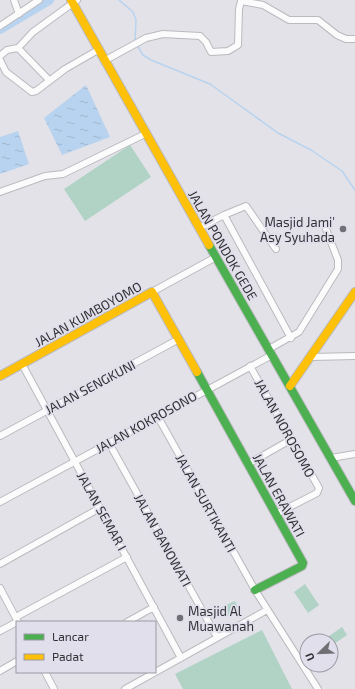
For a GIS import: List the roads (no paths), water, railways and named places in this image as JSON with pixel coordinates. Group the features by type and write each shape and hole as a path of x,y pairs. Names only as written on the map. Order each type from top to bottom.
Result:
{"main road":[{"name":"JALAN PONDOK GEDE","path":"74,1 104,61 147,133 270,352 290,382 355,501"},
{"name":"JALAN KUMBOYOMO","path":"0,376 152,292 207,389"},
{"path":"290,382 311,357 355,292"},
{"name":"JALAN ERAWATI","path":"207,389 301,559 302,566 255,590"}],"street":[{"path":"14,0 19,14"},
{"path":"0,26 39,0"},
{"path":"0,56 7,50 18,48 33,32 74,1"},
{"path":"104,61 129,46 163,34 194,35 204,39 211,52 228,51 238,44 241,1 263,5 290,20 318,20 346,39 355,39"},
{"path":"18,48 49,80"},
{"path":"0,60 6,72 32,92 36,91 49,80 54,79 65,69 98,50"},
{"path":"0,192 45,176 63,174 147,133"},
{"path":"199,228 246,206 276,249"},
{"path":"224,215 291,338 299,332 338,269 338,260 326,229"},
{"path":"152,292 216,257"},
{"name":"JALAN KOKROSONO","path":"0,502 250,366 291,338"},
{"name":"JALAN SENGKUNI","path":"0,436 179,339"},
{"path":"311,357 355,356"},
{"name":"JALAN SEMAR I","path":"22,364 181,658"},
{"name":"JALAN NOROSOMO","path":"250,366 292,439 319,490 317,493 276,514"},
{"name":"JALAN SURTIKANTI","path":"158,417 255,590 318,689"},
{"path":"248,464 292,439"},
{"name":"JALAN BANOWATI","path":"109,443 217,637"},
{"path":"331,458 355,454"},
{"path":"0,564 100,508"},
{"path":"0,588 17,621 127,557"},
{"path":"128,621 154,607"},
{"path":"156,672 267,610"},
{"path":"0,631 16,622"},
{"path":"0,671 16,662"},
{"path":"45,673 51,688"},
{"path":"125,689 154,673"}],"water":[{"path":"86,85 110,137 62,155 44,118"},
{"path":"18,131 29,164 0,174 0,137"}],"waterway":[{"path":"0,29 49,0"},
{"path":"119,0 133,12 136,20 135,42"},
{"path":"137,45 143,55 151,60 210,84 278,133 311,150 342,171 355,190"}],"place":[{"name":"Masjid Jami' Asy Syuhada","path":"343,229"},
{"name":"Masjid Al Muawanah","path":"180,618"}]}
